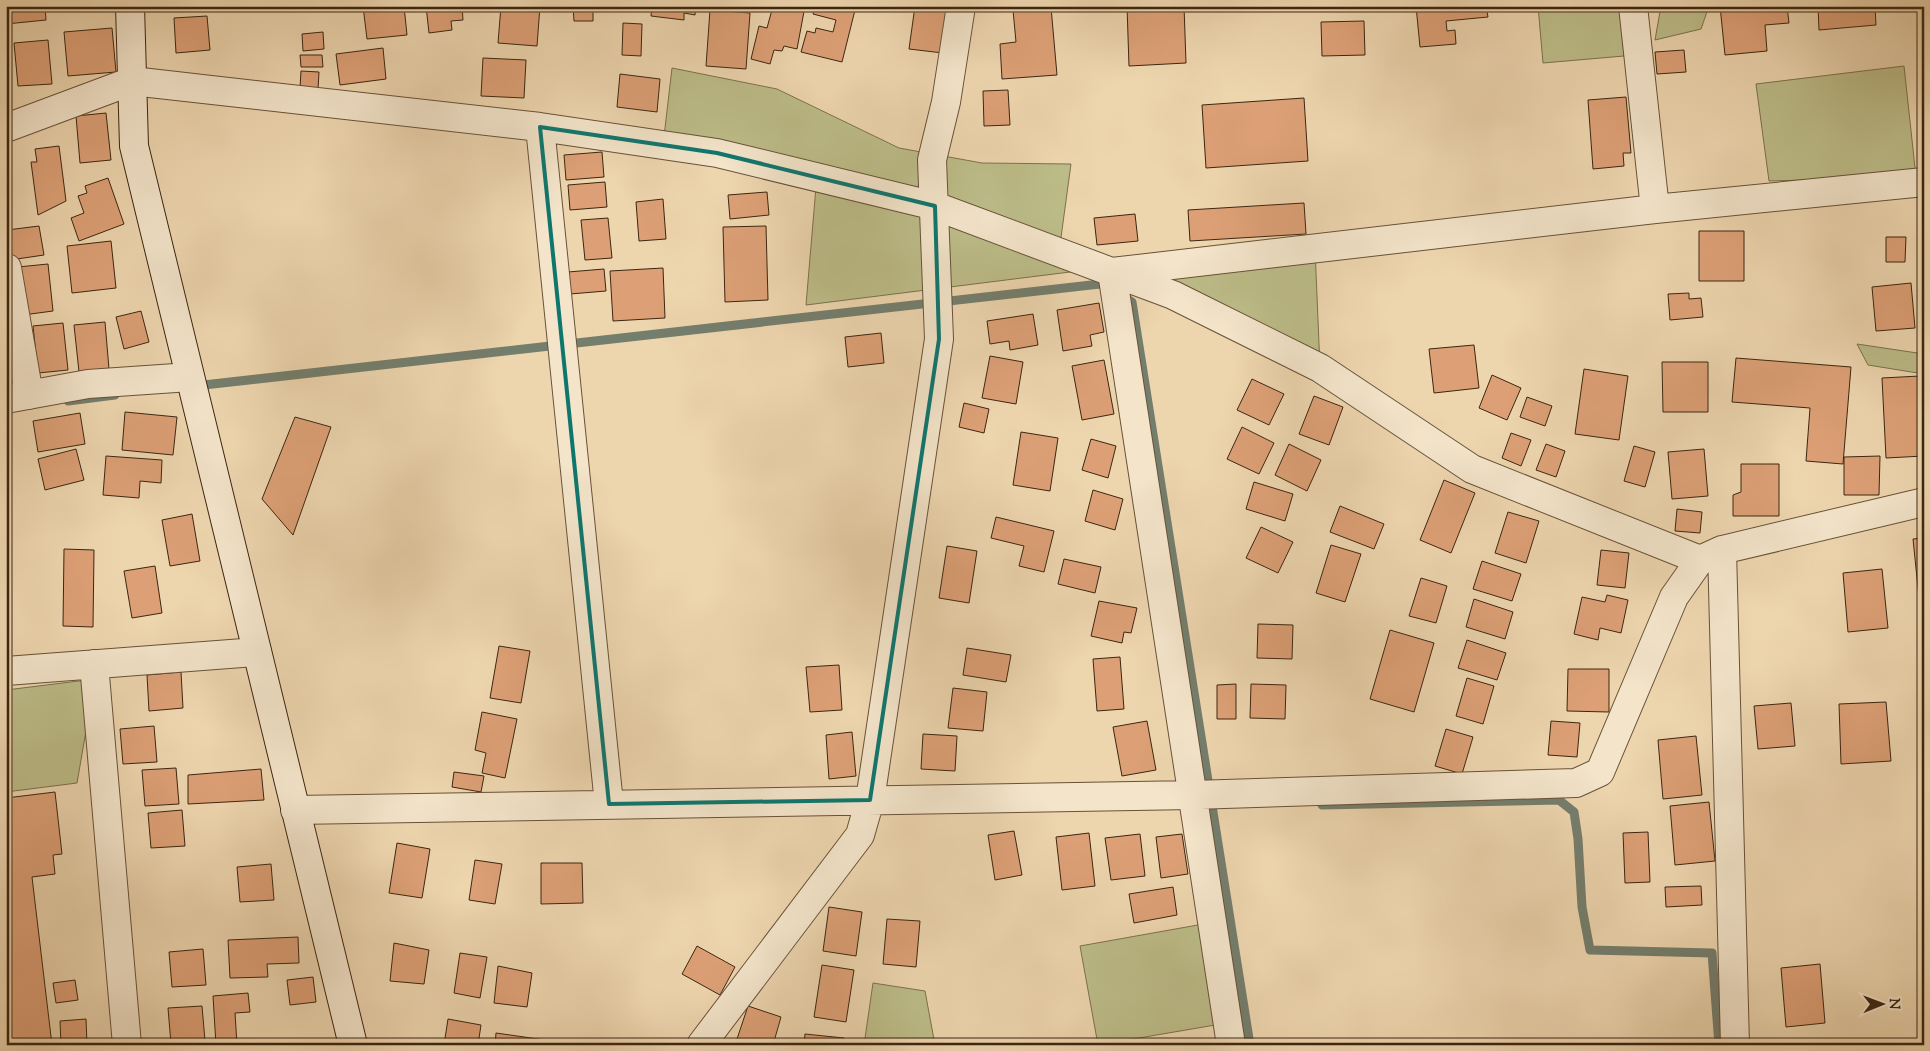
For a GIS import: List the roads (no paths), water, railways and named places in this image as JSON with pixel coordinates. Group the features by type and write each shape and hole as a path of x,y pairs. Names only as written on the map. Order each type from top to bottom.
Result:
{"street":[{"path":"130,6 134,146 353,1045"},
{"path":"701,1045 860,835 870,800 939,339 932,160 946,102 961,6"},
{"path":"1633,6 1655,209"},
{"path":"6,128 132,81 540,127 717,154 935,206 1173,295 1320,368 1472,469 1711,554 1924,502"},
{"path":"540,127 609,804"},
{"path":"1112,272 1655,209 1924,182"},
{"path":"7,268 17,397 88,384 190,377"},
{"path":"1112,272 1231,1045"},
{"path":"295,810 1193,795 1576,783 1600,772 1674,597 1711,554"},
{"path":"1711,554 1735,1045"},
{"path":"6,671 256,652"},
{"path":"94,664 127,1045"}],"waterway":[{"path":"195,386 1100,284 1110,289"},
{"path":"1121,295 1132,302 1250,1045"},
{"path":"68,401 115,395"},
{"path":"1322,805 1559,800 1574,812 1578,839 1582,907 1590,950 1712,953 1719,1045"}]}
